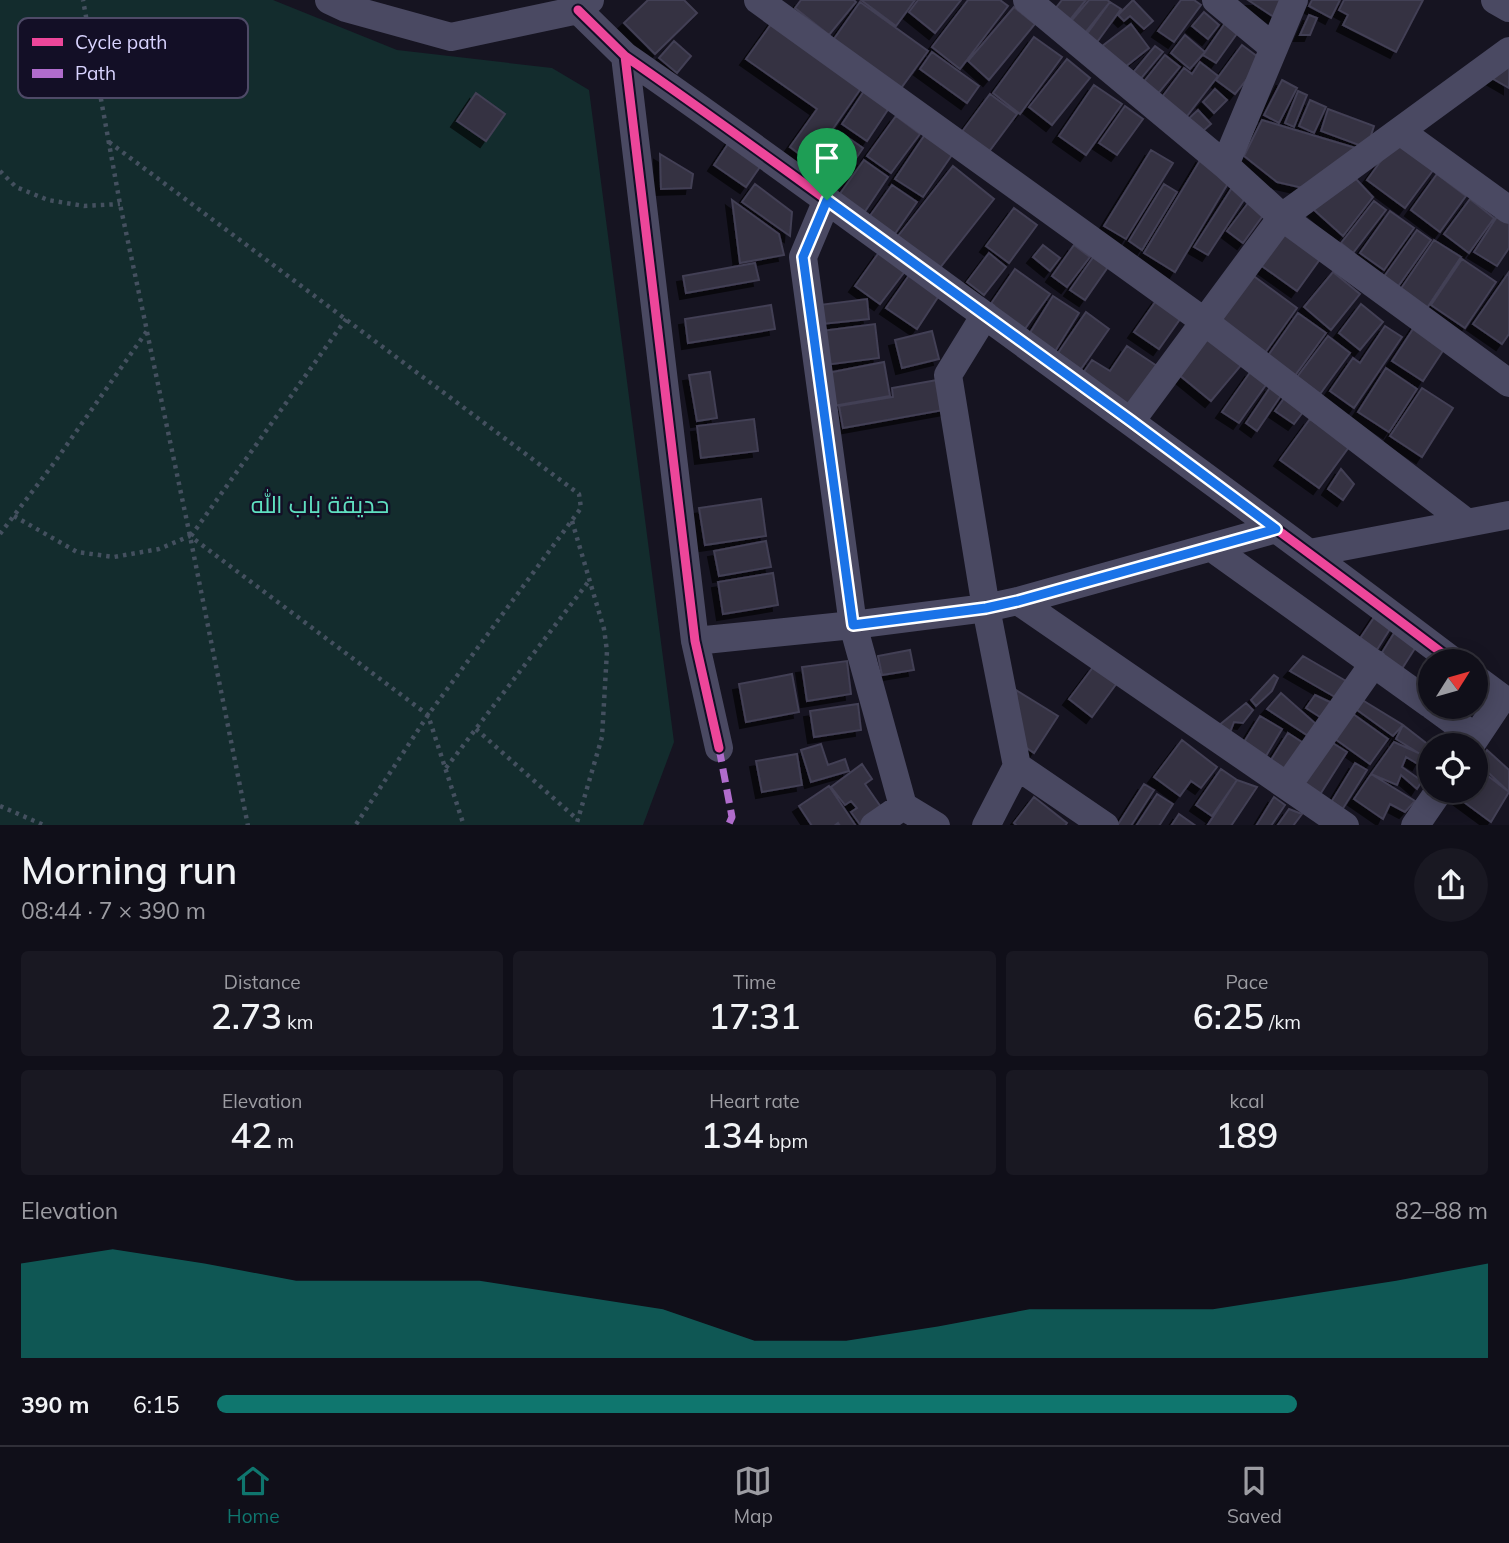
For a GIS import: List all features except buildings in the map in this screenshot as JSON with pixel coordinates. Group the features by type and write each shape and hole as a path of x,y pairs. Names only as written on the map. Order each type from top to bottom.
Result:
{"street":[{"path":"328,0 346,8 451,37 584,5 625,56 1131,421 1437,649"},
{"path":"758,0 1205,322 1466,522"},
{"path":"1027,0 1225,165 1282,217 1509,383"},
{"path":"1216,0 1274,48"},
{"path":"1225,165 1294,0"},
{"path":"1495,0 1509,9"},
{"path":"1131,421 1282,217 1509,51"},
{"path":"625,56 695,641 719,748"},
{"path":"1400,131 1509,210"},
{"path":"827,200 803,257 853,625 902,806 936,825"},
{"path":"985,315 948,375 986,608 1017,766 986,825"},
{"path":"1310,553 1509,515"},
{"path":"695,641 986,608 1276,529"},
{"path":"1212,547 1418,695"},
{"path":"1018,601 1345,825"},
{"path":"1288,785 1374,663"},
{"path":"1488,688 1502,698 1488,718"},
{"path":"1448,719 1463,733"},
{"path":"1017,766 1105,825"},
{"path":"1415,825 1431,803"},
{"path":"874,825 902,806"}],"path":[{"path":"83,0 86,18"},
{"path":"101,98 120,204 248,825"},
{"path":"109,142 579,494 581,508 428,715 355,825"},
{"path":"0,171 16,187 48,201 84,206 120,204"},
{"path":"14,516 77,552 114,557 159,549 190,536 346,319"},
{"path":"0,534 147,331"},
{"path":"476,729 577,823 603,737 607,651 604,629 572,520"},
{"path":"190,536 428,715 464,825"},
{"path":"446,768 590,581"},
{"path":"0,806 46,825"}],"green space":[{"name":"حديقة باب الله","path":"0,0 273,0 397,50 552,68 589,90 674,742 643,825 0,825"}],"marked path":[{"path":"719,748 732,817 728,825"}],"cycle path":[{"path":"578,10 625,56 695,641 719,748"},
{"path":"625,56 1154,439 1437,649"}],"route":[{"path":"827,200 1276,529 1018,601 986,608 853,625 803,257 827,200"}]}
